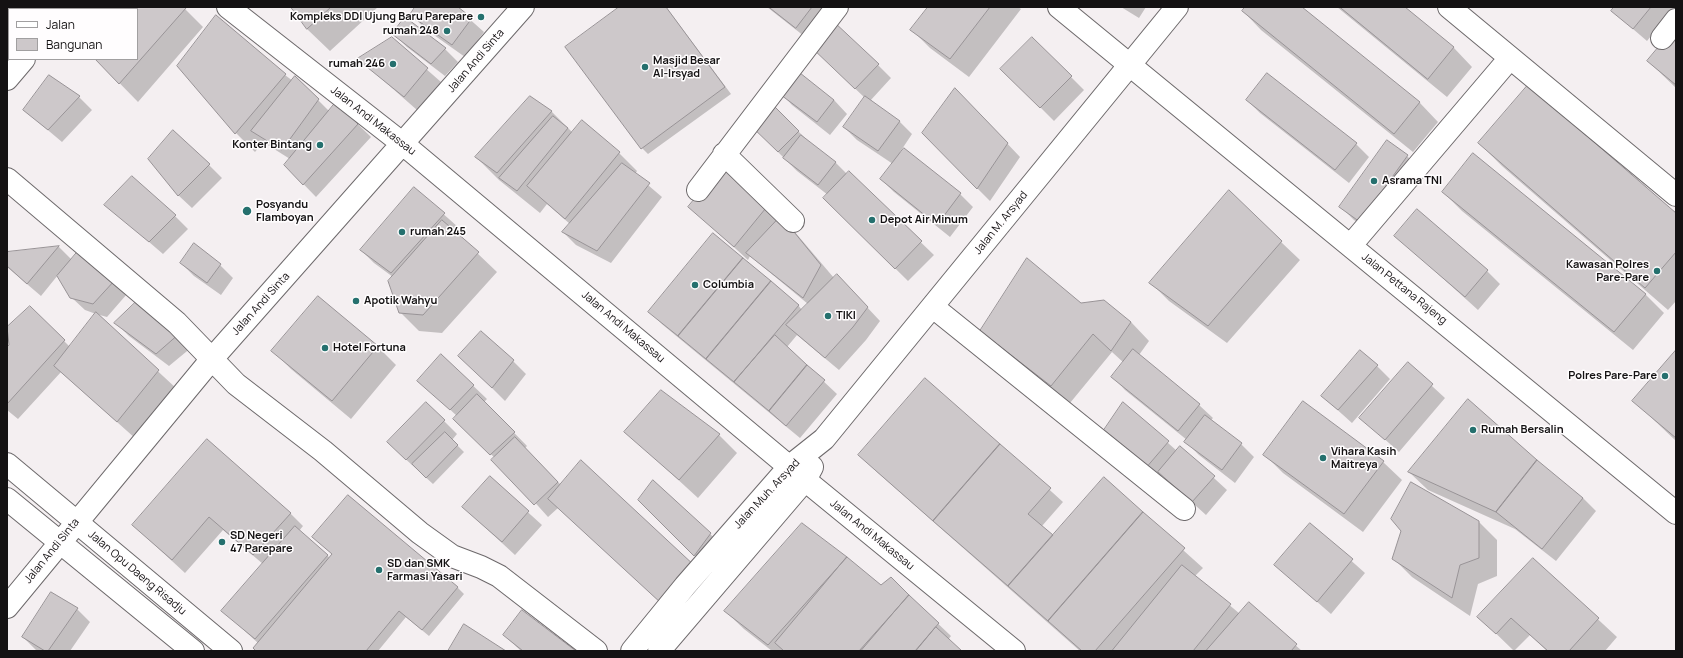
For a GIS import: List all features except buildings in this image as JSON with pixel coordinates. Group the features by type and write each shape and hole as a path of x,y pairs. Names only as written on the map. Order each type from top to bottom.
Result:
{"street":[{"name":"Jalan Andi Makassau","path":"228,7 403,144 1014,651"},
{"name":"Jalan Andi Sinta","path":"7,607 61,544 76,522 211,360 523,7"},
{"path":"698,190 837,7"},
{"name":"Jalan Pettana Rajeng","path":"1059,7 1676,513"},
{"name":"Jalan M. Arsyad","path":"824,439 1177,7"},
{"path":"1449,7 1676,195"},
{"path":"1662,38 1676,20"},
{"path":"1351,245 1510,58"},
{"path":"7,80 23,60"},
{"path":"724,154 793,221"},
{"path":"7,179 177,323 211,360 236,384 323,451 420,533 452,556 482,567 499,576 596,651"},
{"path":"932,307 1184,509"},
{"name":"Jalan Muh. Arsyad","path":"632,651 663,643 824,439"},
{"name":"Jalan Opu Daeng Risadju","path":"7,464 230,651"},
{"path":"7,498 61,544 193,651"}],"place":[{"name":"Kompleks DDI Ujung Baru Parepare","path":"481,17"},
{"name":"rumah 248","path":"447,31"},
{"name":"rumah 246","path":"393,64"},
{"name":"Masjid Besar Al-Irsyad","path":"645,67"},
{"name":"Konter Bintang","path":"320,145"},
{"name":"Asrama TNI","path":"1374,181"},
{"name":"Posyandu Flamboyan","path":"247,211"},
{"name":"Depot Air Minum","path":"872,220"},
{"name":"rumah 245","path":"402,232"},
{"name":"Kawasan Polres Pare-Pare","path":"1657,271"},
{"name":"Columbia","path":"695,285"},
{"name":"Apotik Wahyu","path":"356,301"},
{"name":"TIKI","path":"828,316"},
{"name":"Hotel Fortuna","path":"325,348"},
{"name":"Polres Pare-Pare","path":"1665,376"},
{"name":"Rumah Bersalin","path":"1473,430"},
{"name":"Vihara Kasih Maitreya","path":"1323,458"},
{"name":"SD Negeri 47 Parepare","path":"222,542"},
{"name":"SD dan SMK Farmasi Yasari","path":"379,570"}]}
